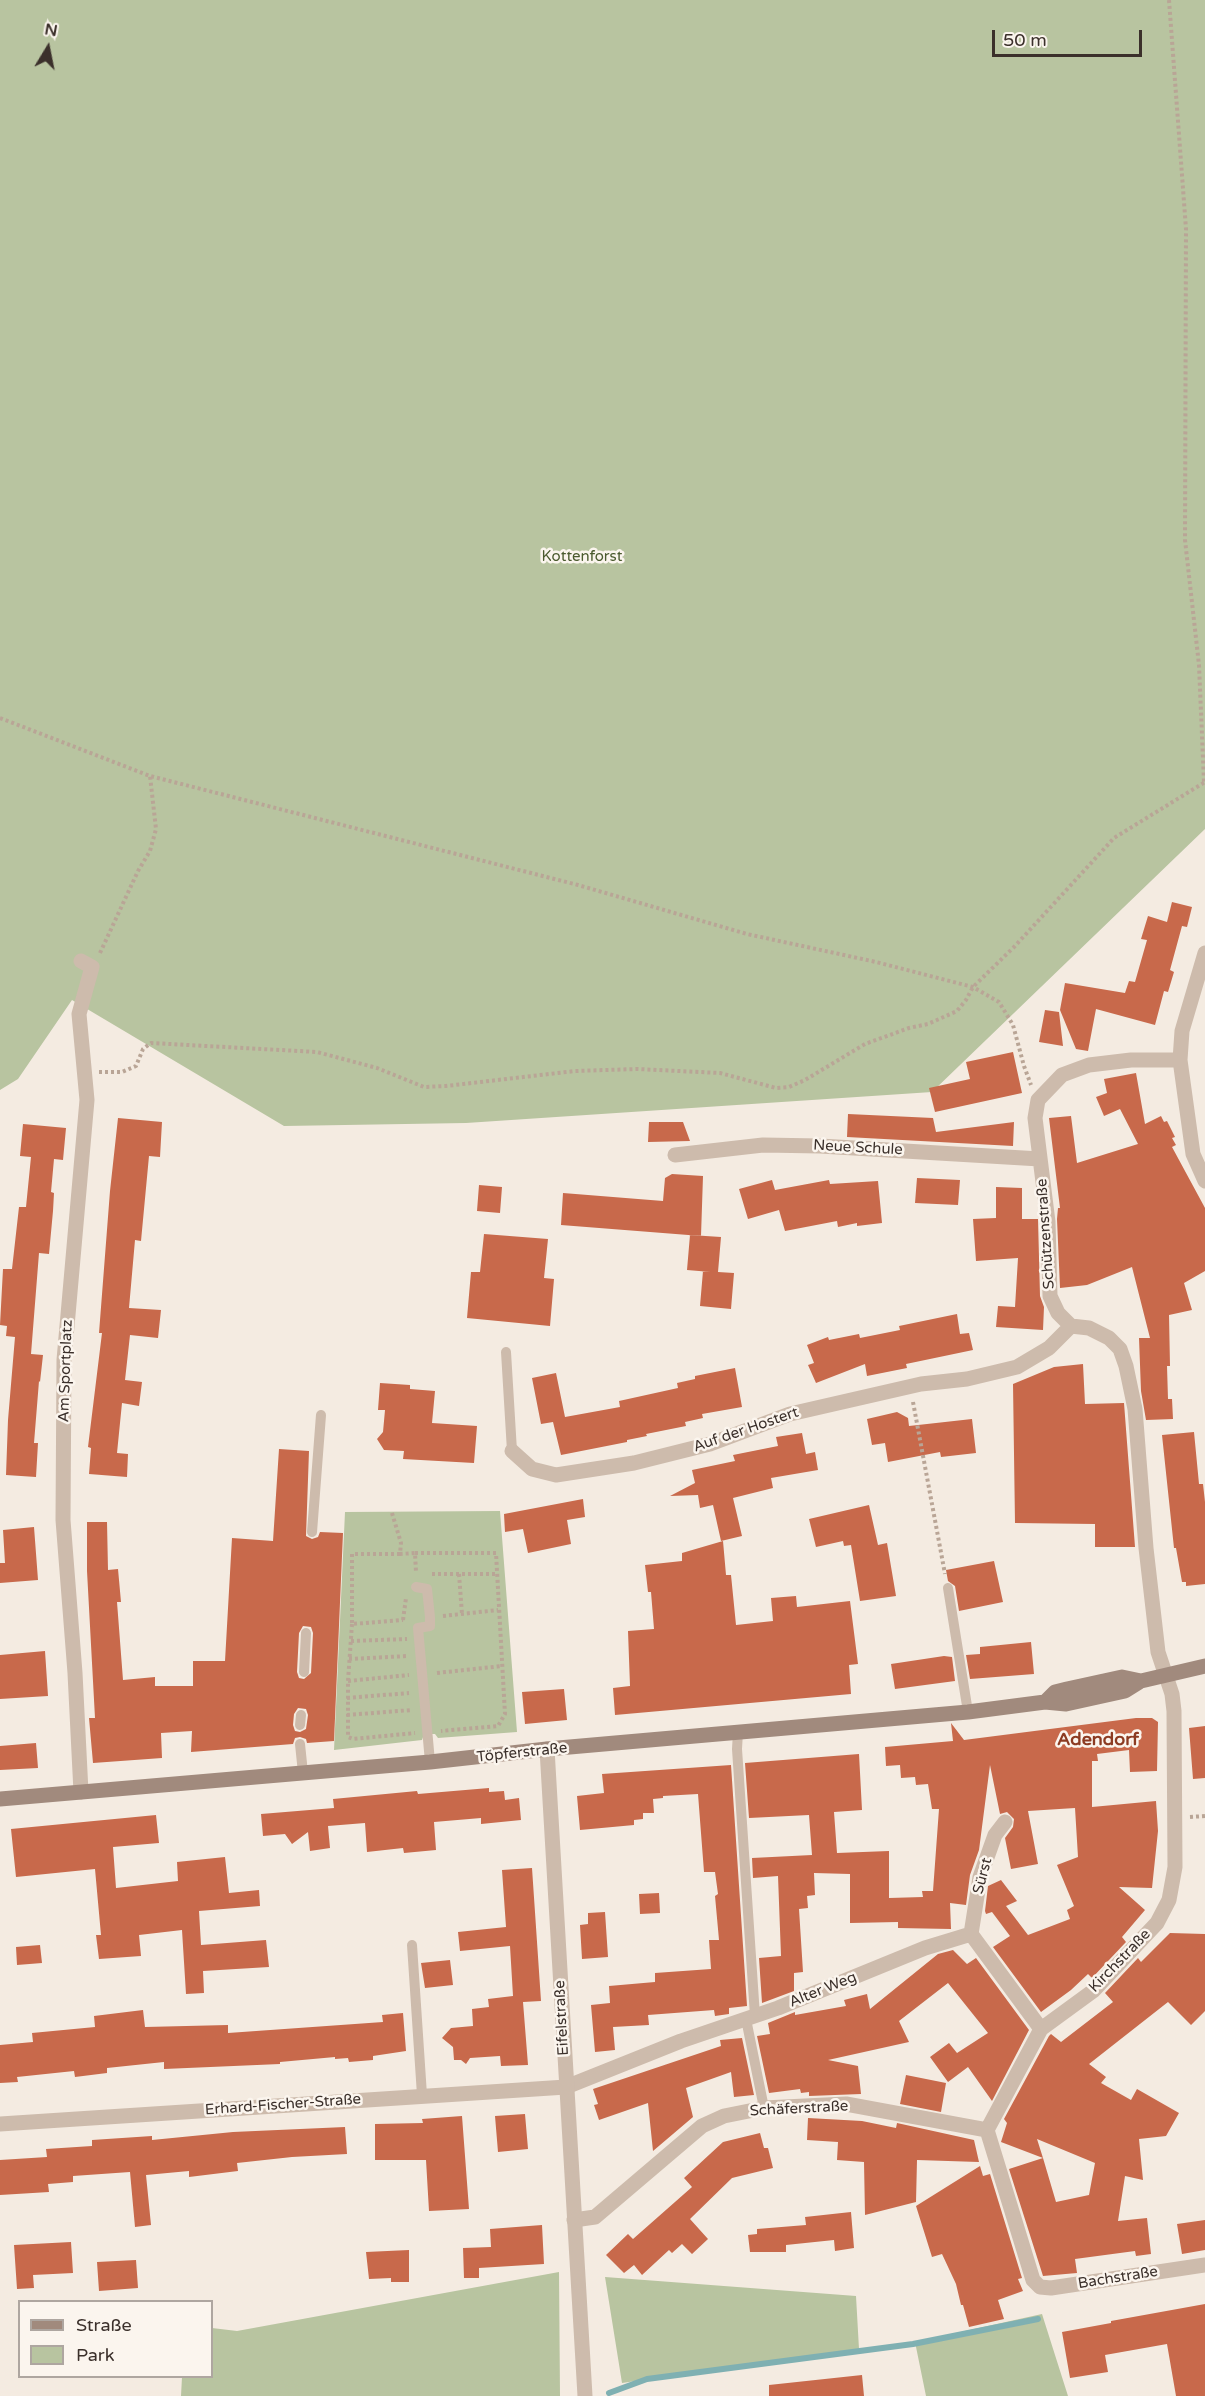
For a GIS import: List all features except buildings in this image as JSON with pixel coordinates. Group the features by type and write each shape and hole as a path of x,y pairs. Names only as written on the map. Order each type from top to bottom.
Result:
{"main road":[{"name":"Töpferstraße","path":"0,1799 968,1712 1045,1702 1055,1692 1122,1677 1141,1681 1205,1666"}],"street":[{"path":"1205,953 1182,1031 1180,1060 1193,1154 1205,1181"},
{"name":"Am Sportplatz","path":"81,1792 75,1673 63,1520 64,1360 87,1100 79,1014 86,964"},
{"path":"1038,1100 1062,1075 1089,1065 1131,1060 1180,1060"},
{"name":"Schützenstraße","path":"1038,1100 1035,1118 1048,1222 1050,1296 1058,1313 1071,1326"},
{"name":"Neue Schule","path":"675,1155 763,1145 1040,1159"},
{"path":"1071,1326 1089,1328 1109,1338 1120,1349 1126,1366 1139,1446 1146,1548 1158,1652 1165,1676"},
{"name":"Auf der Hostert","path":"512,1451 532,1469 556,1475 634,1463 710,1444 790,1414 910,1387 967,1379 1017,1367 1049,1348 1071,1326"},
{"name":"Kirchstraße","path":"987,2130 1041,2029 1093,1991 1156,1923 1168,1900 1174,1867 1174,1711 1172,1694 1165,1676"},
{"name":"Eifelstraße","path":"547,1749 585,2396"},
{"name":"Sürst","path":"971,1934 980,1877 995,1835 1005,1822"},
{"path":"971,1934 1041,2029"},
{"name":"Alter Weg","path":"566,2087 681,2041 751,2018 925,1948 971,1934"},
{"name":"Erhard-Fischer-Straße","path":"0,2124 566,2087"},
{"name":"Schäferstraße","path":"574,2220 595,2217 702,2126 724,2116 764,2108 846,2104 987,2130"},
{"name":"Bachstraße","path":"987,2130 1033,2280 1040,2287 1051,2288 1205,2265"}],"lane":[{"name":"Auf der Hostert","path":"506,1352 512,1451"},
{"path":"312,1532 321,1415"},
{"path":"416,1587 427,1589 430,1617 430,1626 414,1628 425,1692 430,1762"},
{"path":"948,1588 968,1712"},
{"path":"304,1672 306,1634"},
{"path":"738,1732 751,2018 764,2108"},
{"path":"300,1744 303,1773"},
{"path":"412,1945 422,2095"}],"path":[{"path":"85,1072 122,1072 136,1066 143,1049 151,1042 317,1052 377,1068 424,1087 575,1071 637,1069 720,1073 776,1088 789,1087 865,1044 945,1018 957,1011 973,987 1015,946 1114,838 1204,782 1199,665 1185,540 1186,229 1169,0"},
{"path":"0,718 150,776 578,885 747,934 876,962 973,987 999,1002 1012,1025 1024,1066 1038,1100"},
{"path":"86,964 150,851 156,829 150,776"},
{"path":"910,1387 948,1588"},
{"path":"392,1513 401,1543 400,1554"},
{"path":"403,1620 407,1591 416,1587 415,1553"},
{"path":"421,1733 352,1739 346,1733 352,1624 352,1554 496,1553 505,1714 498,1726 439,1731"},
{"path":"459,1574 462,1614"},
{"path":"416,1575 497,1574"},
{"path":"430,1617 498,1610"},
{"path":"352,1624 403,1620 414,1628"},
{"path":"351,1641 408,1639 408,1630 414,1628"},
{"path":"349,1659 412,1655"},
{"path":"347,1698 425,1692"},
{"path":"347,1715 427,1709"}],"green space":[{"name":"Kottenforst","path":"0,0 1205,0 1205,829 932,1092 466,1123 284,1126 72,1000 18,1079 0,1090"},
{"path":"500,1511 517,1732 438,1738 435,1734 424,1734 422,1740 334,1750 345,1512"},
{"path":"559,2272 560,2396 181,2396 182,2378 213,2378 213,2328 237,2331"},
{"path":"605,2277 856,2296 859,2349 622,2383"},
{"path":"1042,2314 1068,2396 926,2396 915,2342"}],"waterway":[{"path":"609,2393 647,2379 913,2344 1038,2319"}],"district":[{"name":"Adendorf","path":"1098,1740"}]}
